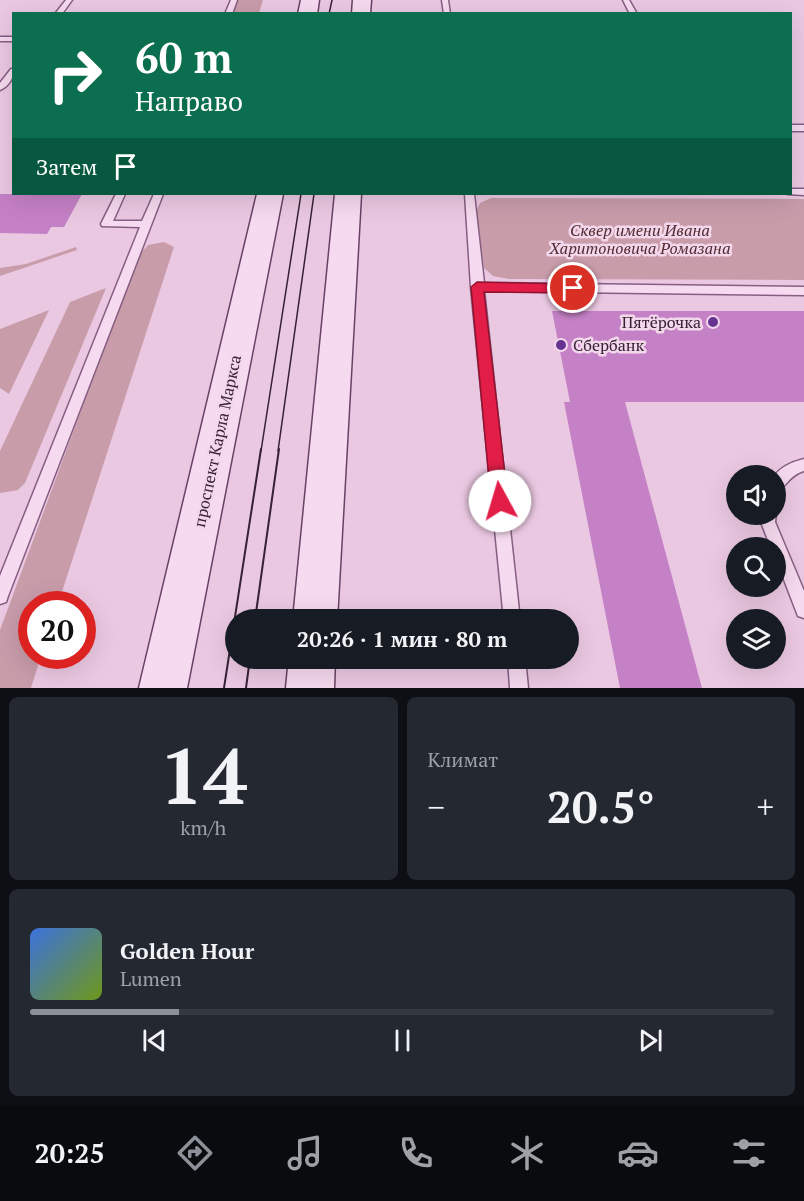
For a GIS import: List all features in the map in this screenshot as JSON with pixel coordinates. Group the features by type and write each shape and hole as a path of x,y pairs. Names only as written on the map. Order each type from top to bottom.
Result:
{"main road":[{"name":"проспект Карла Маркса","path":"164,688 270,195"},
{"path":"316,609 348,195"},
{"path":"310,688 311,669"}],"lane":[{"path":"60,12 69,0"},
{"path":"0,88 12,73"},
{"path":"120,195 106,224 146,224"},
{"path":"0,596 158,195"},
{"path":"469,195 511,609"},
{"path":"477,287 804,291"},
{"path":"786,474 795,467 804,465"},
{"path":"769,525 804,610"},
{"path":"517,669 519,688"}],"green space":[{"path":"238,0 263,0 259,12 232,12"},
{"name":"Сквер имени Ивана Харитоновича Ромазана","path":"491,198 804,199 804,280 509,279 493,276 484,268 476,211 480,203"},
{"path":"164,242 174,247 62,591 18,591 18,669 37,669 31,688 0,688 0,630 138,256 148,245"},
{"path":"76,247 77,250 0,276 0,268 26,264"},
{"path":"106,288 25,483 18,490 0,493 0,451 70,302"},
{"path":"49,310 9,394 0,388 0,329"}],"building":[{"path":"0,194 81,195 64,227 51,227 47,234 0,233"},
{"path":"552,311 804,311 804,402 625,402 702,688 620,688 564,402 570,402"}],"tram line":[{"path":"329,12 332,0"},
{"path":"261,451 301,195"},
{"path":"278,451 314,195"},
{"path":"224,688 261,449"},
{"path":"257,609 279,449"},
{"path":"246,688 249,669"}],"place":[{"name":"Пятёрочка","path":"713,322"},
{"name":"Сбербанк","path":"561,345"}],"route":[{"path":"500,501 477,287 573,288"}]}
